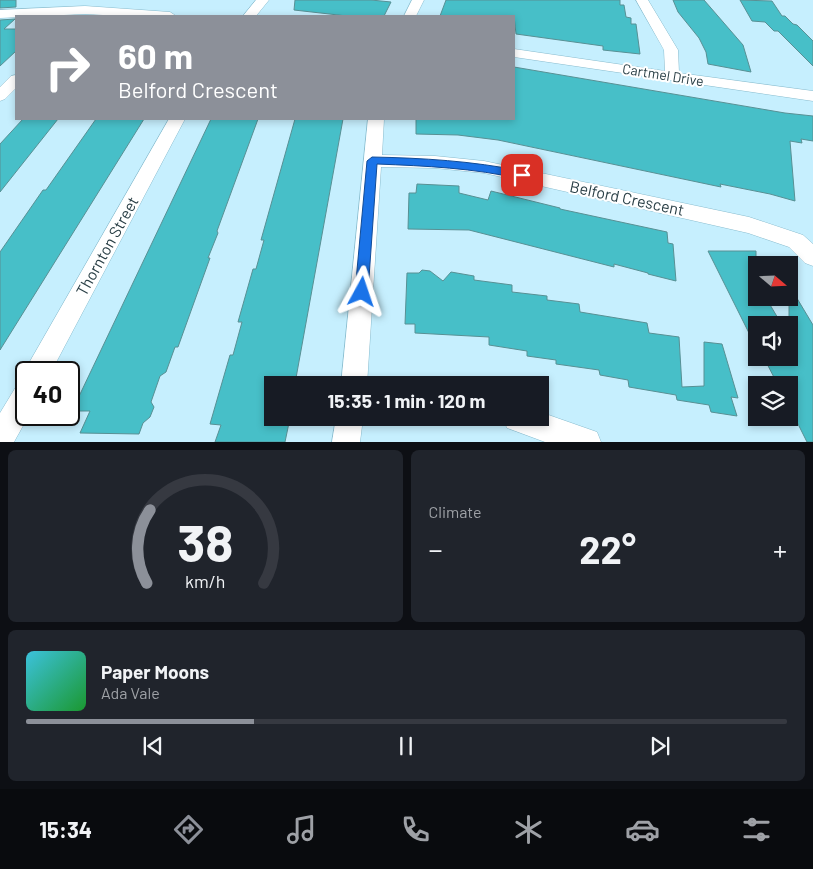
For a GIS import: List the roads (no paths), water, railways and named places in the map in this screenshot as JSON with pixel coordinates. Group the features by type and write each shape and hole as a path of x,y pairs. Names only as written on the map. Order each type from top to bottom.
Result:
{"street":[{"path":"82,13 95,0"},
{"path":"250,15 263,0"},
{"path":"410,15 418,0"},
{"path":"642,0 671,50 672,77"},
{"path":"0,14 82,13 141,15"},
{"name":"Cartmel Drive","path":"515,53 813,96"},
{"path":"0,96 15,80"},
{"name":"Thornton Street","path":"44,361 176,120"},
{"path":"355,376 376,120"},
{"name":"Belford Crescent","path":"372,161 435,162 484,167 730,220 796,241 813,257"},
{"path":"0,439 15,413"},
{"path":"346,442 349,426"},
{"path":"540,426 587,442"}]}
